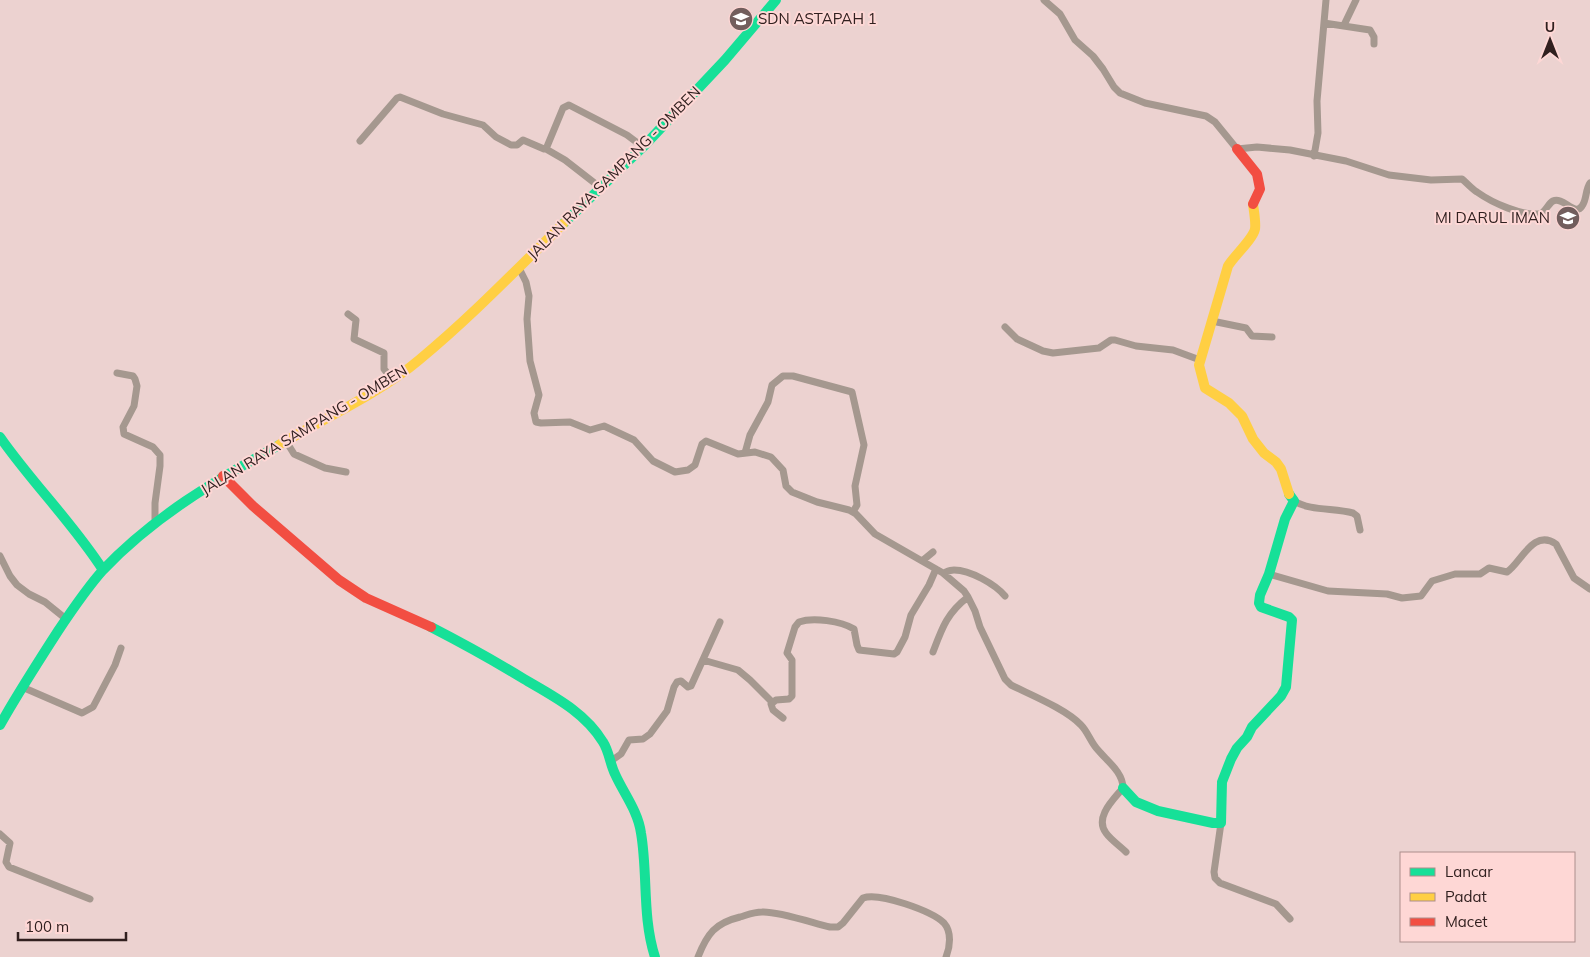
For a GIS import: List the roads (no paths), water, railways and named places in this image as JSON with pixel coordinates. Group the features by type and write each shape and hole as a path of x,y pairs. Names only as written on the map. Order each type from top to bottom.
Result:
{"street":[{"name":"JALAN RAYA SAMPANG - OMBEN","path":"0,725 66,619 103,570 155,523 223,476 392,379 430,350 519,268 643,147 725,60 776,0"},
{"path":"1044,0 1060,14 1075,40 1093,56 1120,93 1145,103 1206,116 1215,122 1257,174 1260,189 1253,204 1255,229 1252,237 1235,255 1228,266 1200,360 1200,373 1205,388 1229,403 1242,416 1258,446 1276,462 1281,469 1287,491 1294,501 1357,516 1360,530"},
{"path":"1314,156 1318,133 1317,101 1326,0"},
{"path":"1344,25 1356,0"},
{"path":"1324,23 1370,30 1374,36 1374,44"},
{"path":"360,141 397,98 400,97 416,105 483,125 496,137 511,145 517,145 523,140 546,149 565,160 602,188"},
{"path":"546,149 563,108 567,105 627,135 643,147"},
{"path":"1237,149 1271,148 1340,159 1389,175 1431,180 1462,179 1485,197 1528,214 1542,213 1556,200 1575,209 1580,208 1583,205 1586,189 1590,183"},
{"path":"519,268 526,282 529,296 527,319 530,361 539,395 534,413 536,422 570,422 590,430 604,426 634,440 653,461 675,472 688,470 695,465 702,444 706,441 738,454 758,452 770,457 783,470 786,486 792,492 817,502 853,512 875,534 939,571 964,591 975,611 980,627 1005,679 1011,685 1065,713 1081,725 1096,748 1118,773 1123,788 1133,800 1158,811 1212,823 1222,823"},
{"path":"348,314 356,320 354,339 384,353 384,369 392,379"},
{"path":"1212,321 1246,328 1252,336 1272,337"},
{"path":"1005,327 1018,339 1043,351 1053,353 1099,348 1114,340 1136,346 1173,350 1200,360"},
{"path":"117,373 133,376 137,386 134,406 123,427 124,434 153,447 160,455 155,523"},
{"path":"745,454 750,434 768,402 772,385 780,378 787,375 793,376 852,392 864,445 855,486 856,505 853,512"},
{"path":"0,436 15,459 91,551 103,570"},
{"path":"286,441 294,454 325,468 346,472"},
{"path":"223,476 253,506 339,580 366,598 437,629 481,653 568,705 581,715 600,736 615,774 632,804 641,830 645,862 649,938 655,957"},
{"path":"1290,919 1276,904 1220,883 1215,878 1214,872 1222,823 1222,782 1231,758 1252,727 1281,696 1286,687 1292,622 1289,617 1266,610 1260,605 1260,595 1285,519 1294,501"},
{"path":"1268,574 1328,591 1387,594 1402,598 1415,598 1421,596 1432,581 1455,574 1480,574 1488,568 1507,572 1527,549 1536,542 1547,541 1556,544 1574,578 1590,589"},
{"path":"922,561 933,552"},
{"path":"0,556 10,576 18,585 29,594 45,602 66,619"},
{"path":"939,571 954,570 968,574 996,587 1005,596"},
{"path":"772,702 790,699 792,696 792,660 787,653 795,627 799,622 810,620 839,623 854,629 859,650 894,654 905,637 911,615 939,571"},
{"path":"933,652 948,617 968,597"},
{"path":"611,761 621,754 629,740 643,739 650,734 667,711 676,684 681,681 688,687 691,686 699,672 720,622"},
{"path":"22,687 86,712 93,707 116,665 121,648"},
{"path":"703,660 738,670 772,702 773,710 783,718"},
{"path":"1123,788 1106,810 1102,825 1106,833 1126,852"},
{"path":"0,834 10,843 6,862 9,867 90,899"},
{"path":"698,957 713,930 718,925 732,919 768,912 830,927 838,927 843,924 863,898 869,896 894,901 928,912 944,923 948,930 950,942 946,957"}],"place":[{"name":"SDN ASTAPAH 1","path":"741,19"},
{"name":"MI DARUL IMAN","path":"1568,218"}]}
